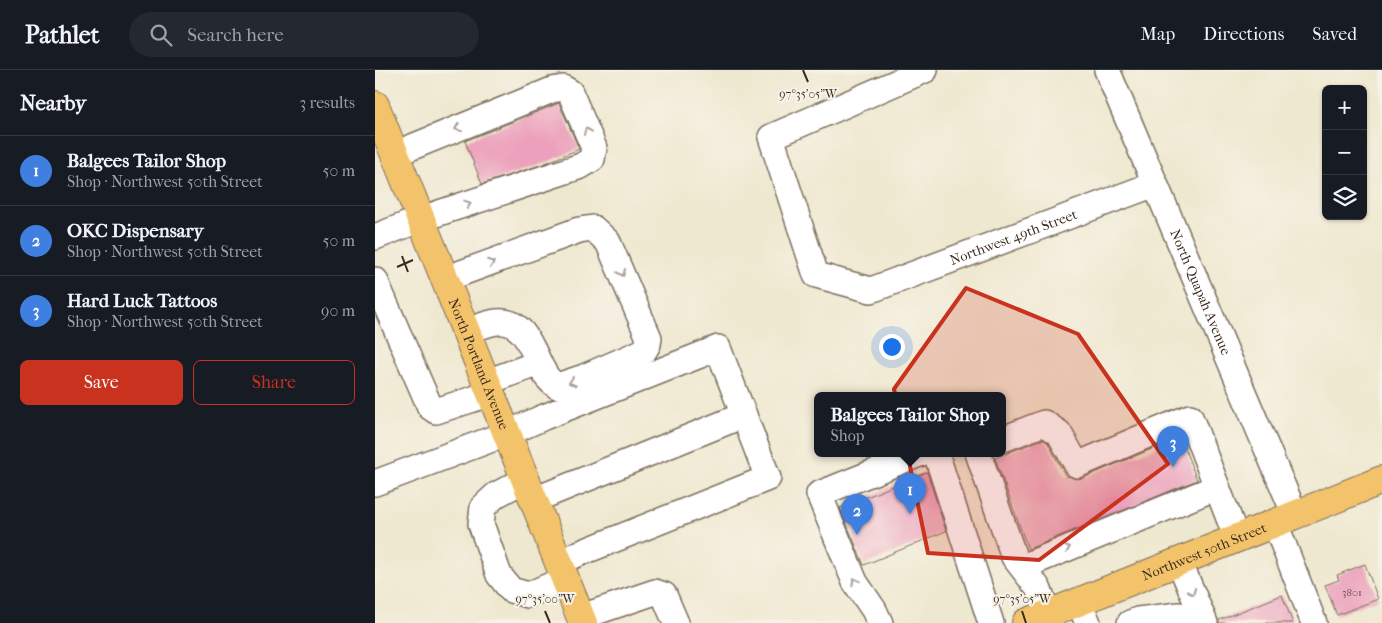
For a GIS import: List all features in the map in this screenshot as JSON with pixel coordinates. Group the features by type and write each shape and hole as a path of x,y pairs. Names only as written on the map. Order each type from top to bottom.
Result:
{"main road":[{"name":"North Portland Avenue","path":"375,105 562,570 576,618"},
{"name":"Northwest 50th Street","path":"1037,619 1084,612 1179,561 1382,480"}],"street":[{"name":"Northwest 49th Street","path":"925,70 771,136 816,275 871,290 1155,184"},
{"name":"North Quapah Avenue","path":"1107,70 1155,184 1285,519 1314,623"},
{"path":"375,237 421,219 581,166 592,159 594,148 570,92 563,88 552,90 395,154"},
{"path":"445,279 579,230 593,228 608,242 649,338 644,351 584,377 557,386 546,378 527,337 516,326 505,322 495,322 467,331"},
{"path":"375,280 430,407 436,411 539,363"},
{"path":"375,482 508,433 718,348 744,415 768,478 562,570 528,595 511,590 499,574 481,524 483,507 496,495 530,490 744,415"},
{"path":"1006,438 1044,423 1059,433 1077,465 1190,417 1237,538"},
{"path":"880,623 874,610 855,582 819,494 912,457"},
{"path":"937,457 991,623"},
{"path":"979,457 1014,557 1038,588 1037,619"},
{"path":"1022,567 1217,487"},
{"path":"1179,561 1205,623"},
{"path":"576,618 655,592 664,595 676,623"},
{"path":"1130,623 1138,620 1179,615 1185,623"}],"highlighted area":[{"path":"966,288 1078,334 1168,464 1039,560 928,553 894,389"}],"building":[{"path":"559,103 579,149 543,164 482,184 465,141"},
{"path":"1180,437 1197,480 1028,549 995,458 1006,457 1006,454 1043,439 1048,443 1066,477 1083,478"},
{"path":"927,472 946,531 864,565 840,508"},
{"path":"1365,564 1378,599 1337,615 1325,585 1339,580 1337,575"},
{"path":"1282,595 1293,623 1219,623 1219,620"}],"place":[{"name":"Hard Luck Tattoos","path":"1173,467"},
{"name":"Balgees Tailor Shop","path":"910,514"},
{"name":"OKC Dispensary","path":"857,535"}]}
